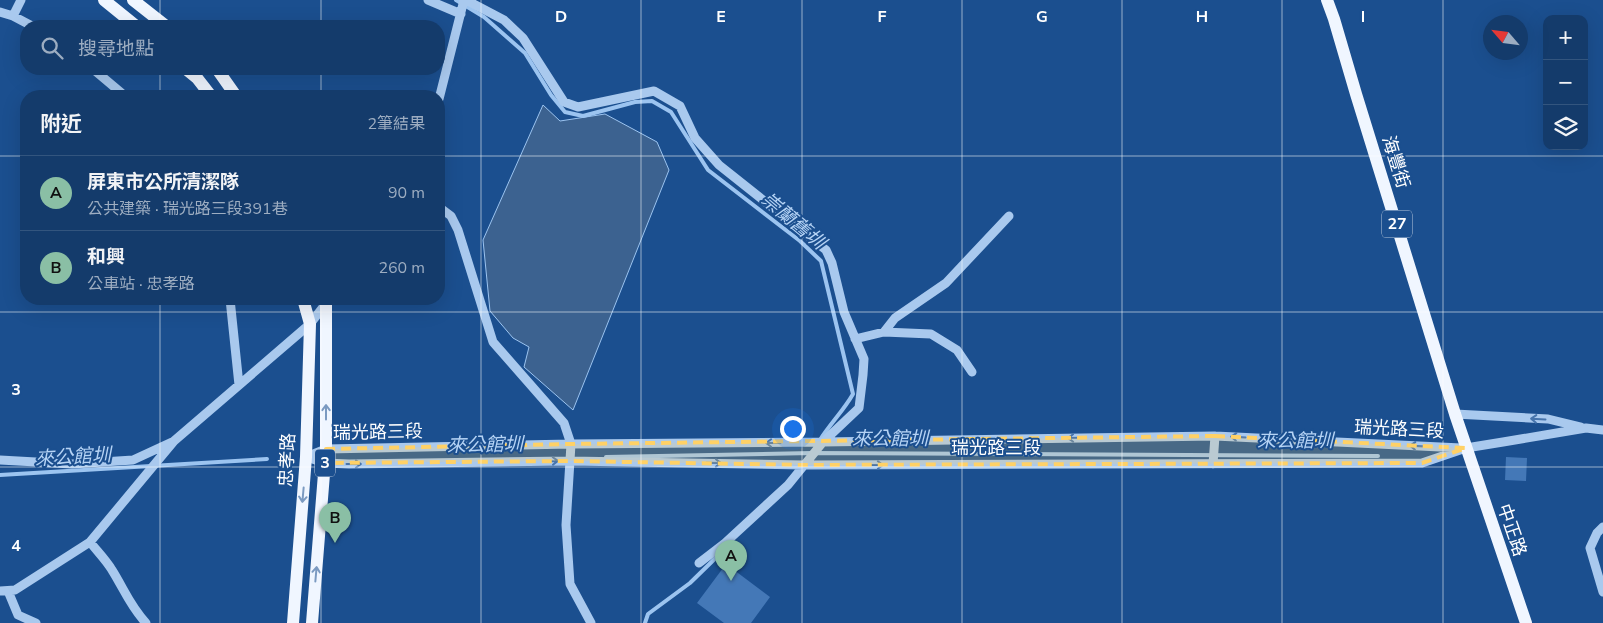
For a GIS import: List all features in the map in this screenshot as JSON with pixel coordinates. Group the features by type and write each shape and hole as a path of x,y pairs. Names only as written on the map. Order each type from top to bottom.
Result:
{"main road":[{"path":"104,0 129,20"},
{"path":"133,0 158,20"},
{"name":"海豐街","path":"1327,0 1466,448"},
{"path":"193,75 206,90"},
{"path":"221,75 232,90"},
{"name":"忠孝路","path":"293,623 306,457 310,324 305,305"},
{"name":"3","path":"312,623 326,450 327,305"},
{"name":"中正路","path":"1466,448 1526,623"}],"street":[{"path":"13,16 21,0"},
{"path":"428,0 461,14"},
{"path":"441,90 465,0 504,20 524,38 564,102 578,107 654,91 680,106 695,138 719,166 826,250 832,263 844,312 864,360 859,408 823,442 788,485 725,543 699,563"},
{"path":"0,12 21,20"},
{"path":"100,75 118,90"},
{"path":"445,212 451,216 458,230 493,342 564,423 571,444 566,525 570,584 591,623"},
{"path":"884,332 895,318 946,283 1009,216"},
{"path":"231,305 239,385"},
{"path":"36,623 18,615 4,591 14,590 90,542 174,441 310,324 323,305"},
{"path":"855,339 884,332 931,334 957,350 972,372"},
{"path":"1455,414 1548,419 1586,428"},
{"name":"瑞光路三段","path":"306,457 325,463 570,461 805,465 1422,463 1466,448 1586,428 1603,430"},
{"path":"1213,464 1215,436"},
{"name":"瑞光路三段","path":"306,457 326,450 571,444 1215,436 1466,448"},
{"path":"0,460 72,464 133,460 174,441"},
{"path":"1600,530 1590,548 1603,592"},
{"path":"90,542 112,569 122,591 146,623"}],"highlighted area":[{"path":"1215,436 1466,448 1422,463 805,465 570,461 325,463 326,449 571,444"}],"water":[{"path":"543,105 560,121 605,114 657,142 669,170 573,410 524,367 529,347 513,338 490,311 483,240"}],"building":[{"path":"1506,457 1527,458 1526,481 1505,480"},
{"path":"726,564 770,597 751,623 724,623 697,603"}],"waterway":[{"name":"崇蘭舊圳","path":"456,0 484,17 525,53 551,95 565,112 583,116 635,102 652,101 671,112 708,170 800,241 821,261 853,394 820,440"},
{"name":"來公館圳","path":"606,457 812,453 1378,456"},
{"name":"來公館圳","path":"0,475 267,459"},
{"name":"崇蘭舊圳","path":"645,623 648,614 690,583 731,543"}],"place":[{"name":"和興","path":"335,543"},
{"name":"屏東市公所清潔隊","path":"731,581"}]}
